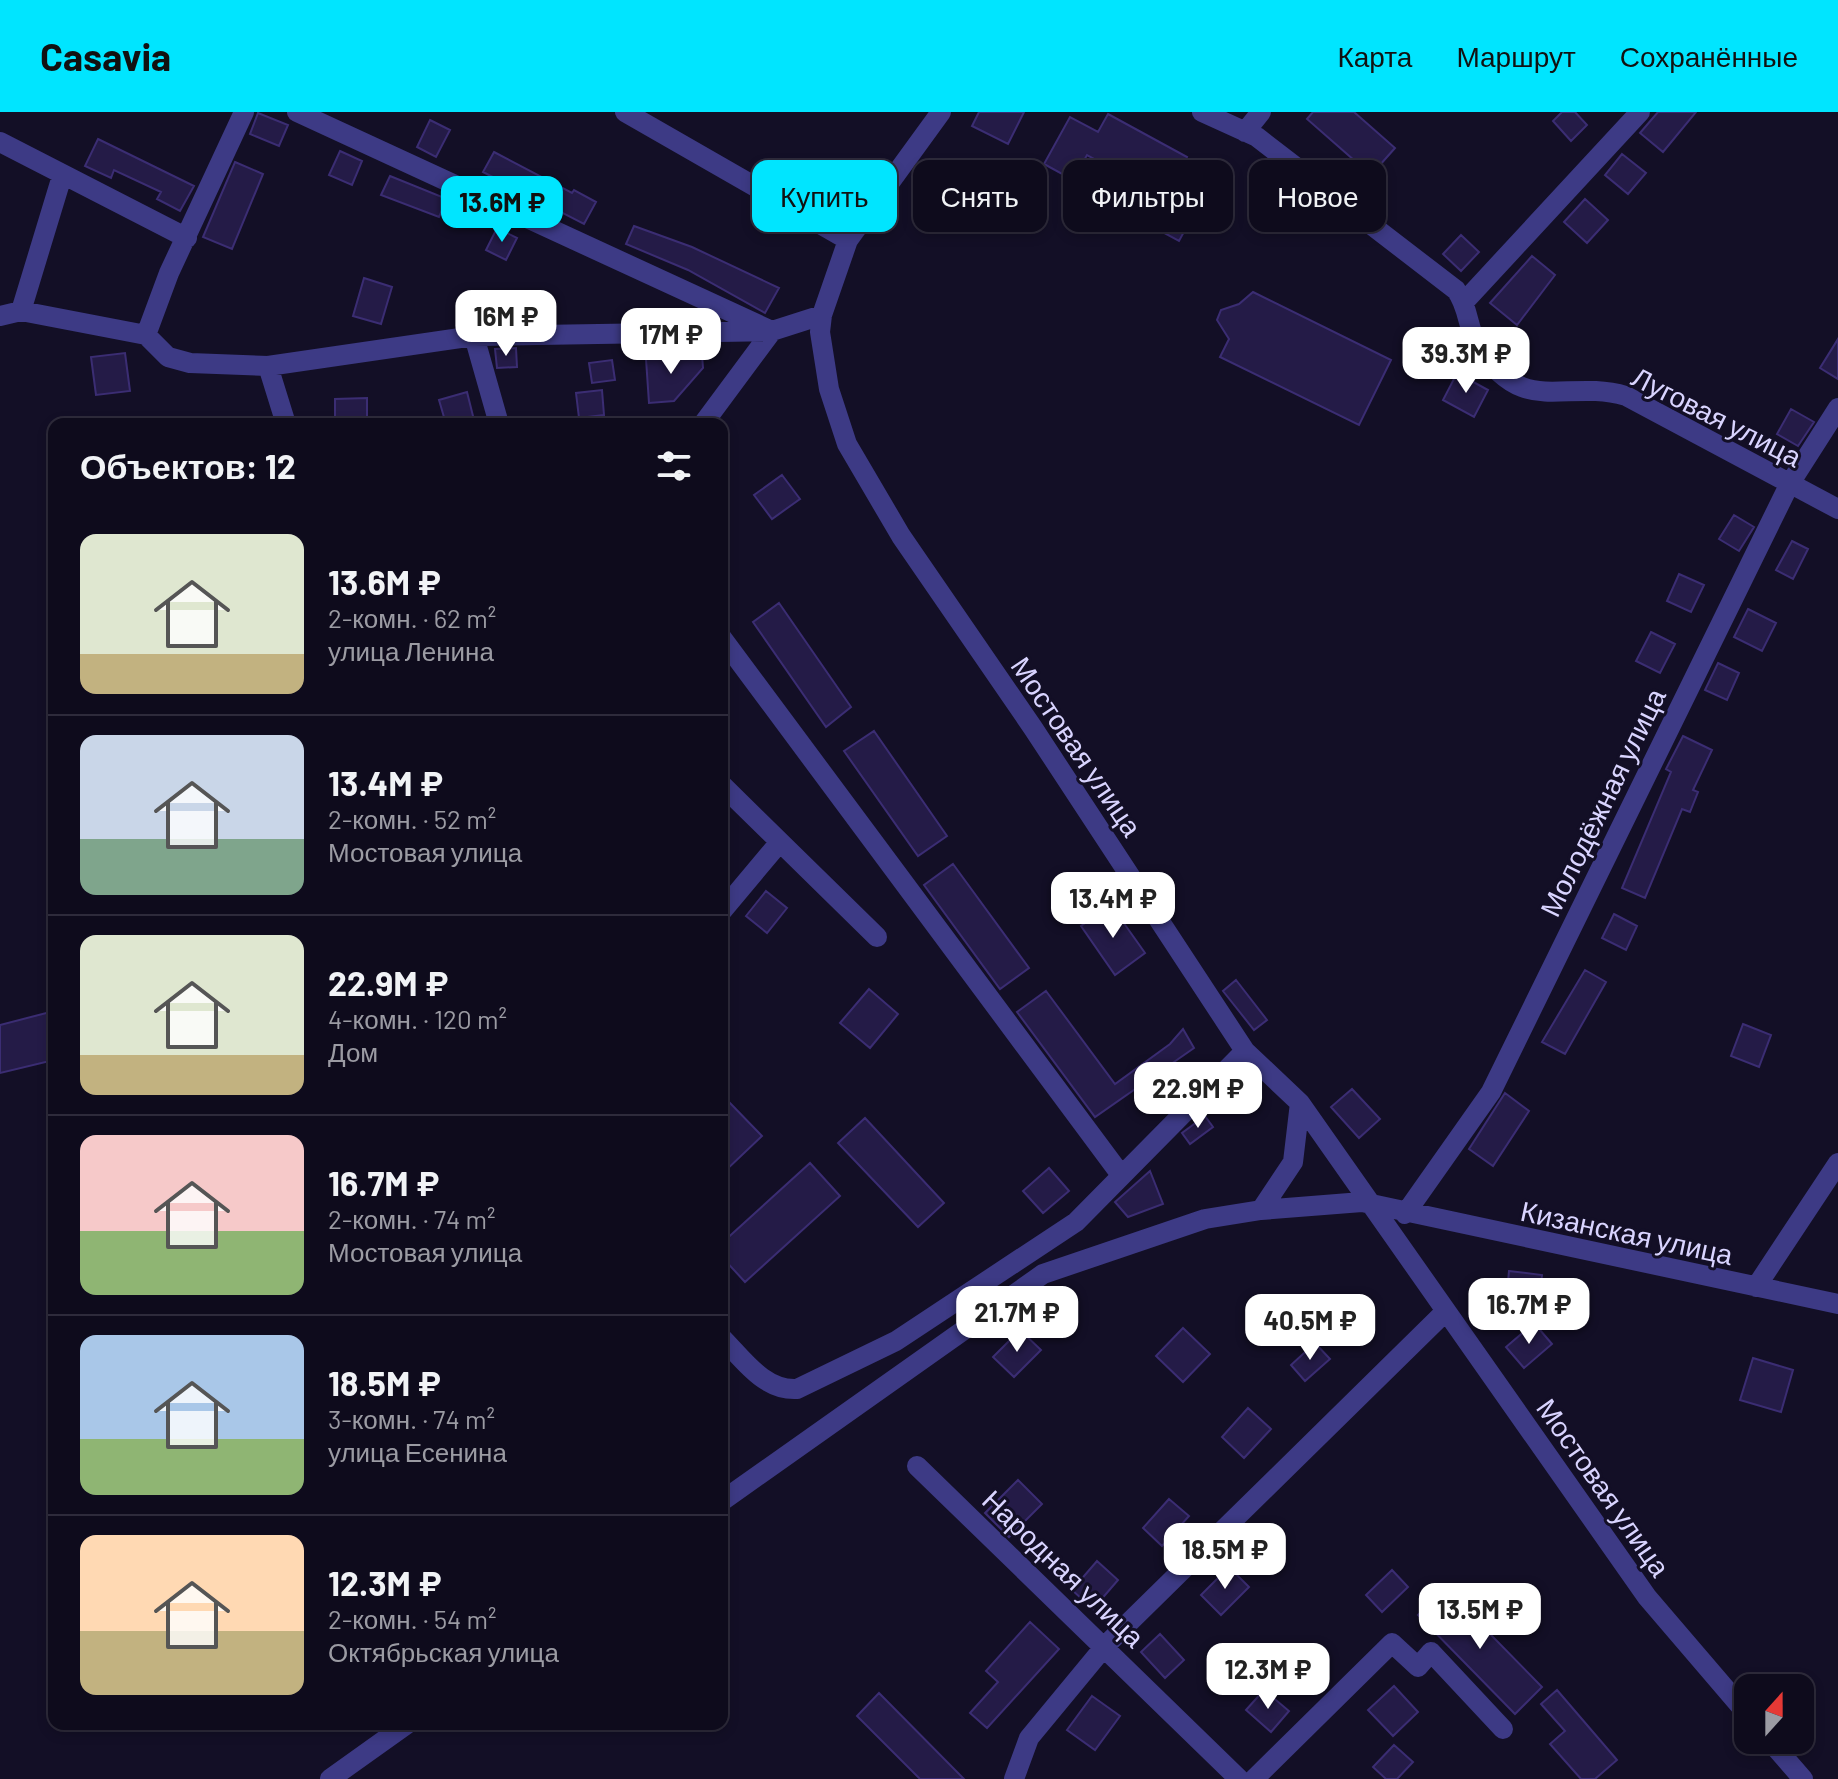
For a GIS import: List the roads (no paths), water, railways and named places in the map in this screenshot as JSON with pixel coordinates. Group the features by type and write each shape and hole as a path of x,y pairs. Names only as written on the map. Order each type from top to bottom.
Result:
{"street":[{"path":"146,335 169,273 244,112"},
{"path":"297,112 772,331"},
{"path":"625,112 848,240"},
{"name":"Мостовая улица","path":"941,112 848,240 822,315 820,332 829,389 847,444 869,488 1033,728 1245,1051 1300,1103 1647,1597 1734,1699"},
{"path":"1202,112 1257,137 1444,280 1465,301 1640,112"},
{"path":"1245,132 1261,112"},
{"path":"0,142 187,238"},
{"path":"21,311 62,176"},
{"name":"Луговая улица","path":"1465,301 1470,330 1479,347 1516,384 1546,393 1612,392 1626,396 1838,509"},
{"path":"0,316 21,311 146,335 168,357 190,363 268,366 474,336 772,331 822,315"},
{"path":"707,418 772,331"},
{"path":"474,336 497,418"},
{"path":"268,366 284,418"},
{"name":"Молодёжная улица","path":"1405,1214 1491,1092 1789,485 1838,408"},
{"path":"728,646 1121,1175"},
{"path":"728,791 877,937"},
{"path":"728,904 779,843"},
{"path":"728,1344 763,1379 777,1388 797,1389 896,1341 1076,1222 1245,1051"},
{"path":"1261,1210 1293,1162 1300,1103"},
{"path":"1756,1287 1838,1163"},
{"name":"Кизанская улица","path":"728,1497 1043,1274 1192,1223 1261,1210 1362,1202 1405,1214 1838,1304"},
{"path":"1014,1779 1029,1738 1105,1646 1446,1311"},
{"name":"Народная улица","path":"917,1466 1239,1779"},
{"path":"1254,1779 1392,1643 1418,1667 1431,1652 1503,1729"},
{"path":"330,1779 399,1730"},
{"path":"1781,1754 1803,1779"}]}
